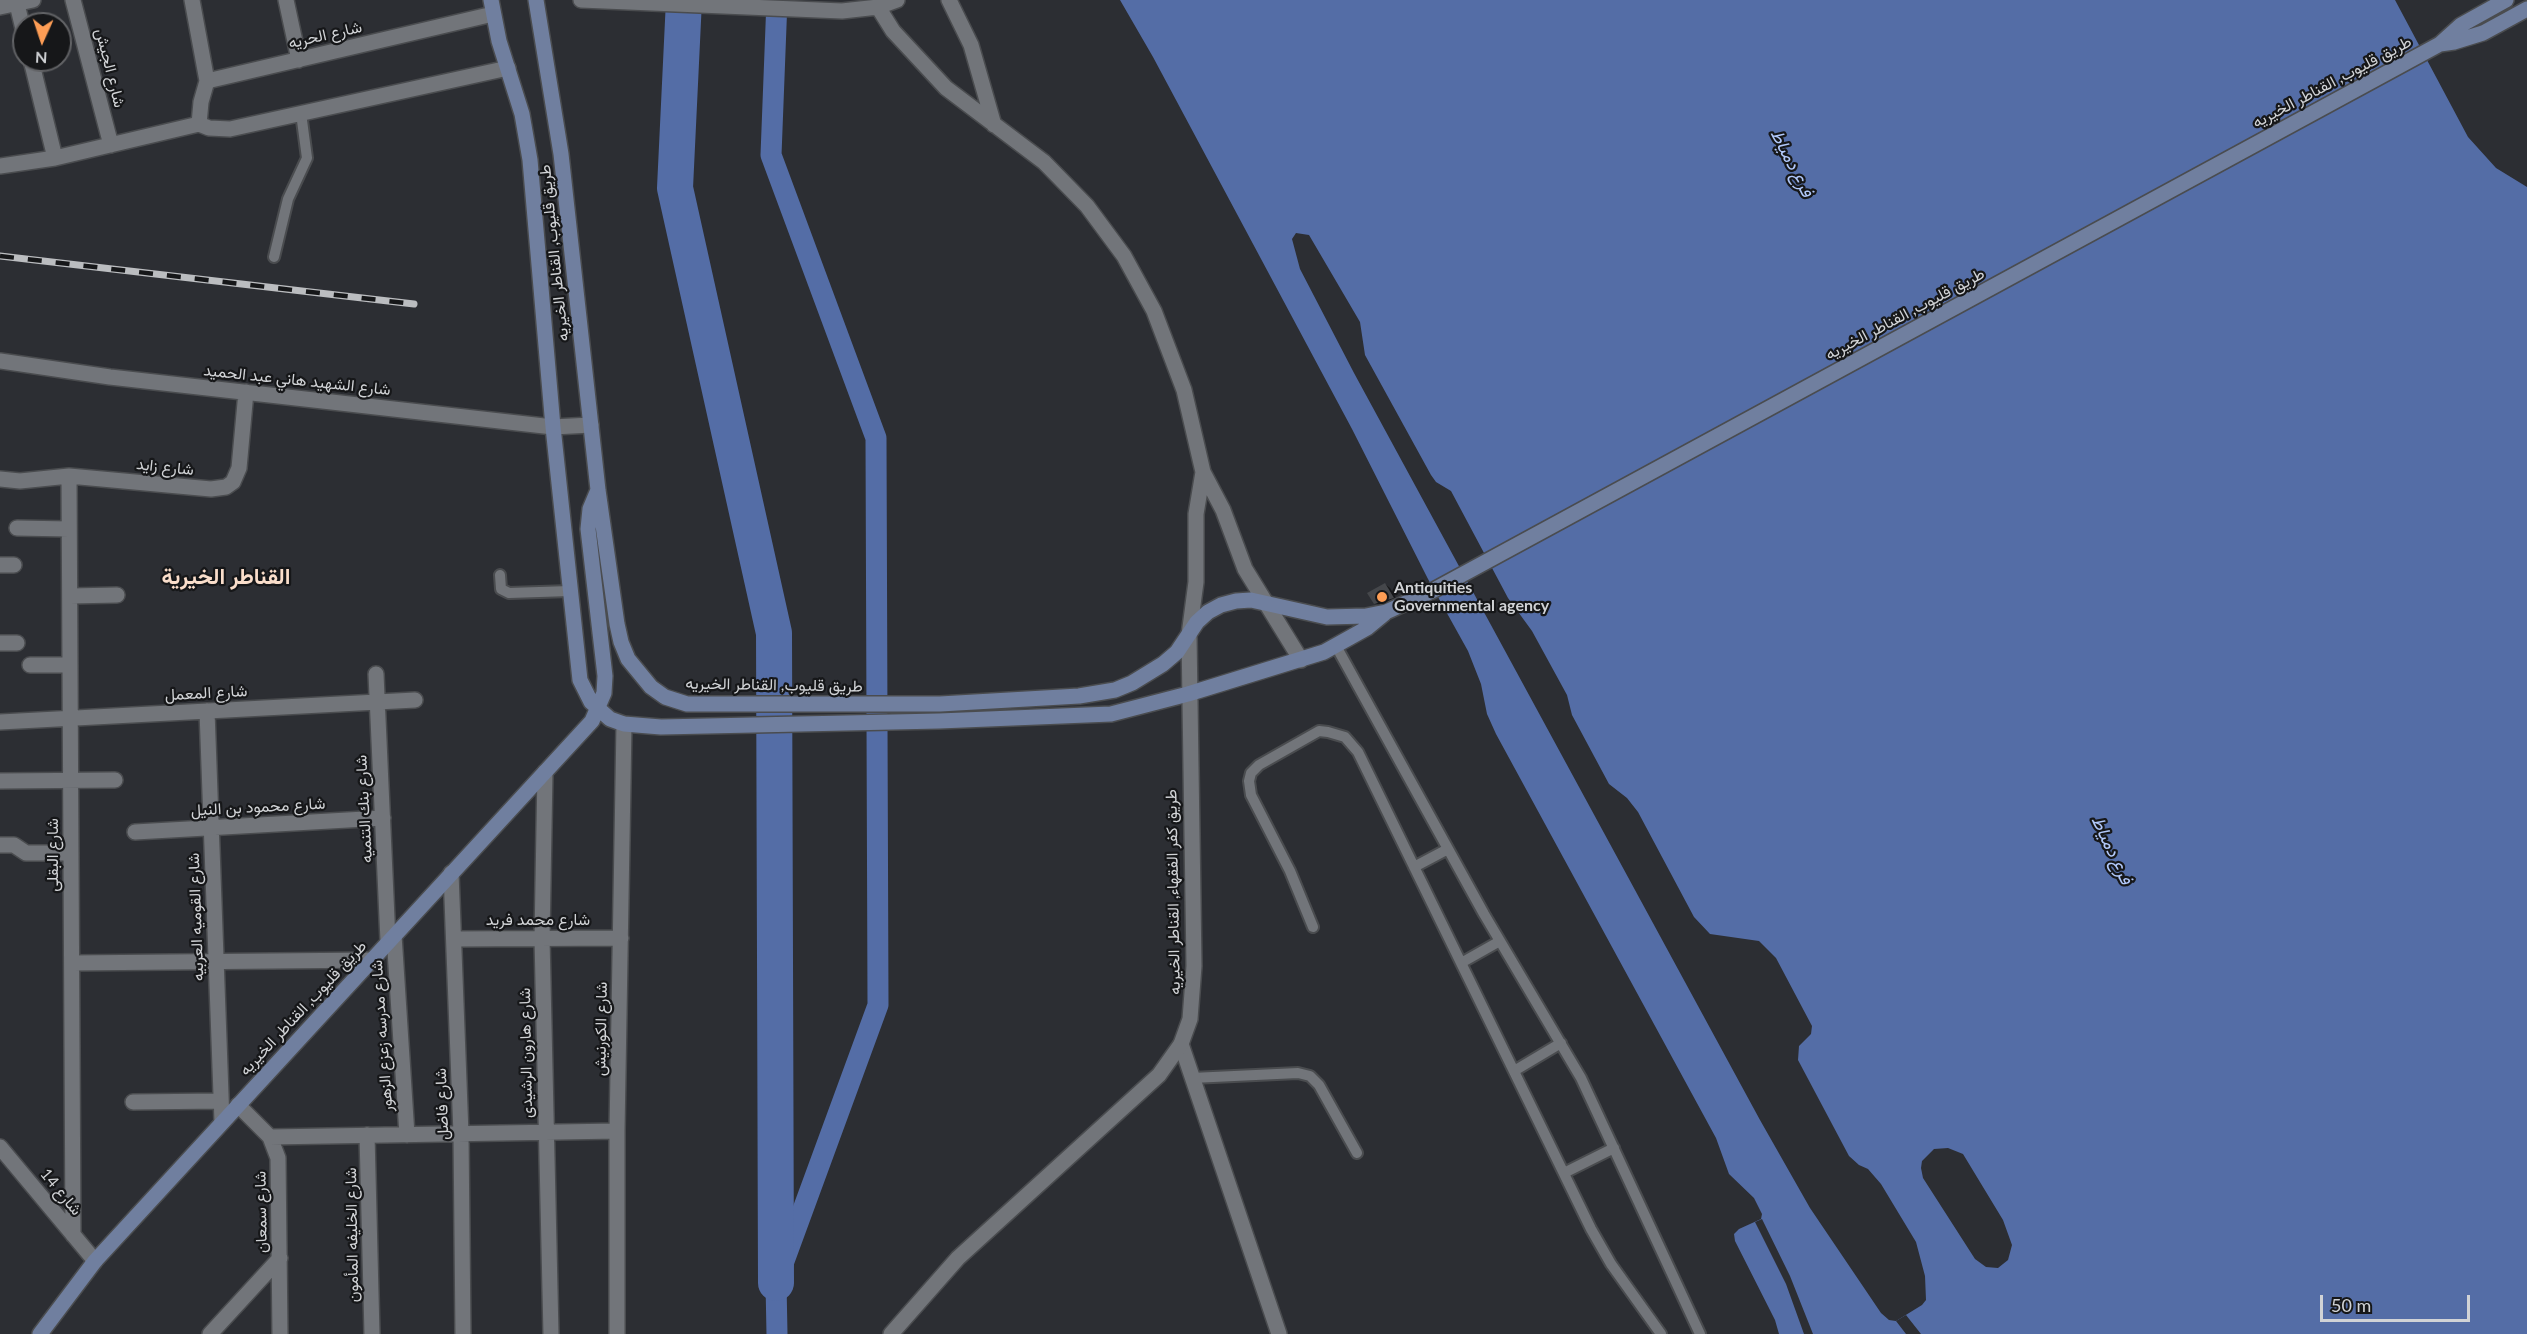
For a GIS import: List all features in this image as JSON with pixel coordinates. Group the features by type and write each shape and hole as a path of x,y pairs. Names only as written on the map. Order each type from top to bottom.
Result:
{"main road":[{"name":"طريق قليوب, القناطر الخيريه","path":"536,0 561,154 598,490 621,642 628,659 651,687 665,697 687,704 940,704 1079,696 1115,690 1148,674 1177,652 1197,622 1221,605 1251,600 1327,617 1366,616 1386,612 1432,591 2440,44 2461,25 2506,0"},
{"name":"طريق قليوب, القناطر الخيريه","path":"492,7 522,114 530,160 553,427 580,680 585,693 598,711 624,724 661,727 1094,715 1143,707 1300,660 1336,646 1367,628 1386,612"},
{"name":"طريق قليوب, القناطر الخيريه","path":"2440,44 2483,33 2527,9"},
{"path":"598,490 588,518 606,676 604,693 598,711"},
{"name":"طريق قليوب, القناطر الخيريه","path":"40,1334 95,1261 592,722 598,711"}],"street":[{"path":"0,7 33,0"},
{"name":"شارع الجيش","path":"74,0 111,145"},
{"path":"192,0 207,81 201,102 199,124"},
{"path":"286,0 299,60"},
{"path":"581,0 842,11 878,7 897,0"},
{"path":"950,0 971,45 994,125"},
{"name":"شارع الحريه","path":"207,81 299,60 492,7"},
{"name":"طريق كفر الفقهاء, القناطر الخيريه","path":"878,7 893,31 946,88 1044,162 1087,206 1125,256 1154,311 1184,390 1203,472 1224,510 1245,569 1300,660"},
{"path":"0,166 55,158 199,124 209,128 230,129 508,68"},
{"path":"34,72 55,158"},
{"name":"شارع الشهيد هاني عبد الحميد","path":"0,360 110,377 553,427 591,425"},
{"name":"شارع زايد","path":"0,479 20,481 69,476 211,489 226,487 233,482 240,468 246,392"},
{"name":"طريق كفر الفقهاء, القناطر الخيريه","path":"891,1334 958,1258 1159,1075 1180,1044 1190,1019 1194,993 1188,694 1189,635 1196,582 1196,514 1203,472"},
{"name":"شارع البقلى","path":"69,476 73,1235"},
{"path":"17,528 69,529"},
{"path":"70,596 117,595"},
{"path":"0,643 17,643"},
{"path":"30,666 70,665"},
{"name":"شارع بنك التنميه","path":"376,674 391,938"},
{"name":"شارع المعمل","path":"0,722 415,700"},
{"name":"شارع القوميه العربيه","path":"207,711 222,1122"},
{"name":"شارع الكورنيش","path":"617,1334 617,1131 624,724"},
{"name":"شارع هارون الرشيدى","path":"545,772 542,938 551,1334"},
{"path":"0,781 115,780"},
{"name":"شارع محمود بن النيل","path":"135,832 383,818"},
{"path":"0,845 14,845 26,853 71,853"},
{"name":"شارع فاضل","path":"451,873 461,1134 463,1334"},
{"name":"شارع مدرسه زعزع الزهور","path":"391,938 407,1135"},
{"name":"شارع محمد فريد","path":"455,939 621,938"},
{"path":"72,963 372,960"},
{"path":"1180,1044 1279,1334"},
{"path":"134,1101 220,1101"},
{"name":"شارع سمعان","path":"238,1105 270,1137 276,1148 279,1167 280,1334"},
{"path":"270,1137 617,1131"},
{"name":"شارع الخليفه المأمون","path":"368,1135 372,1334"},
{"name":"شارع 14","path":"0,1147 95,1261"},
{"path":"210,1334 280,1258"}],"lane":[{"path":"274,257 288,199 307,158 301,113"},
{"path":"500,575 501,589 509,594 570,591"},
{"path":"1336,646 1500,941 1581,1078 1700,1334"},
{"path":"1313,927 1290,872 1249,788 1249,781 1255,768 1319,731 1345,737 1353,744 1611,1264 1661,1334"},
{"path":"1414,867 1448,849"},
{"path":"1461,963 1500,941"},
{"path":"1514,1071 1561,1043"},
{"path":"1192,1078 1299,1073 1310,1076 1319,1085 1357,1153"},
{"path":"1564,1173 1614,1148"}],"water":[{"name":"فرع دمياط","path":"1120,0 2395,0 2468,137 2496,168 2527,187 2527,1334 1779,1334 1775,1320 1735,1241 1734,1234 1739,1229 1761,1219 1762,1214 1754,1198 1729,1174 1716,1138 1496,734 1487,714 1481,684 1468,651 1153,57","holes":["1296,233 1309,235 1360,322 1365,355 1431,475 1436,482 1451,491 1508,598 1532,631 1567,695 1572,715 1609,784 1627,798 1638,812 1694,917 1710,934 1759,941 1776,958 1812,1026 1811,1034 1799,1046 1798,1060 1849,1156 1868,1169 1881,1184 1916,1242 1925,1276 1926,1300 1922,1305 1896,1321 1889,1320 1881,1313 1810,1208 1760,1120 1354,373 1300,269 1292,239","1948,1148 1963,1154 2003,1220 2012,1245 2008,1260 1998,1268 1986,1267 1975,1259 1923,1178 1922,1161 1934,1149"]}],"pier":[{"path":"1762,1219 1790,1276 1813,1334 1804,1334 1786,1284 1755,1222"},
{"path":"1906,1315 1921,1334 1906,1334 1896,1321"}],"building":[{"name":"Antiquities Governmental agency","path":"1385,583 1394,598 1374,604 1367,593"}],"waterway":[{"path":"684,0 675,188 774,633 776,1283"},
{"path":"777,0 771,155 876,438 878,1005 776,1283 777,1334"}],"railway":[{"path":"0,256 414,304"}],"place":[{"name":"Antiquities Governmental agency","path":"1382,597"}],"district":[{"name":"القناطر الخيرية","path":"226,577"}]}
